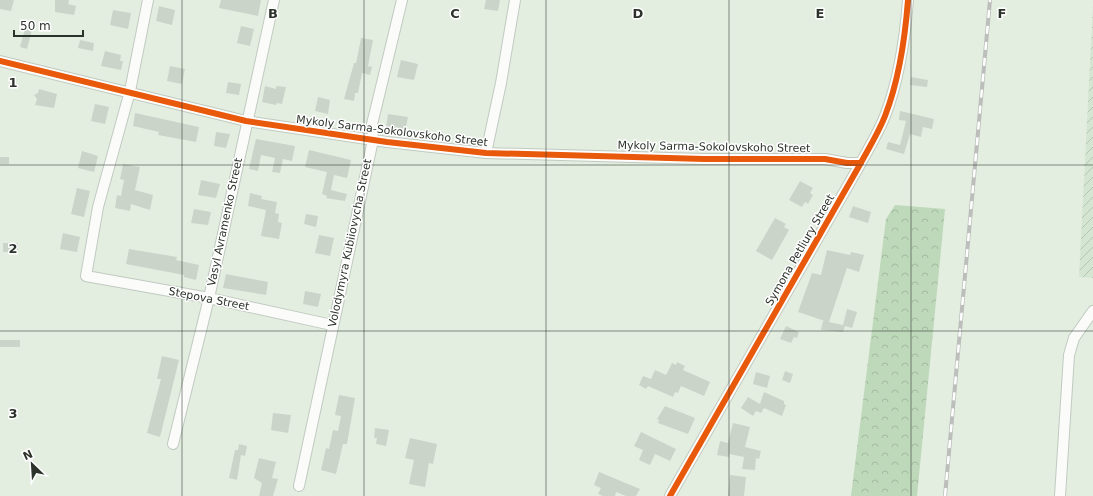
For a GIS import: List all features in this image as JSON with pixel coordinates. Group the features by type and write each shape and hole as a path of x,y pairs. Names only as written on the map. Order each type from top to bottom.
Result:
{"street":[{"path":"130,91 148,0"},
{"name":"Vasyl Avramenko Street","path":"173,444 208,298 274,0"},
{"name":"Volodymyra Kubiiovycha Street","path":"299,486 332,325 373,140 372,124 402,0"},
{"path":"486,153 501,83 515,0"},
{"name":"Symona Petliury Street","path":"670,496 861,163 885,117 897,75 906,29 908,0"},
{"name":"Mykoly Sarma-Sokolovskoho Street","path":"0,61 130,91 246,121 373,140 486,153 704,159 819,159 847,164 861,163"},
{"name":"Stepova Street","path":"130,91 98,208 86,276 208,298 332,325"},
{"path":"1060,496 1069,355 1074,338 1093,311"}],"shaded area":[{"path":"1093,5 1093,278 1079,277"}],"green space":[{"path":"895,205 945,209 917,496 851,496 886,219"}],"building":[{"path":"0,0 14,0 11,11 0,9"},
{"path":"55,0 69,0 68,4 76,6 74,15 55,12"},
{"path":"221,0 261,0 258,16 219,8"},
{"path":"486,0 500,0 498,11 484,9"},
{"path":"159,6 175,10 172,25 156,21"},
{"path":"113,10 131,13 128,29 110,25"},
{"path":"241,26 254,29 250,46 237,43"},
{"path":"25,29 32,30 27,49 20,47"},
{"path":"361,38 373,40 368,66 372,67 370,75 362,73 358,93 355,93 354,101 344,99 354,63 356,63"},
{"path":"80,40 94,43 93,51 78,48"},
{"path":"105,51 121,55 120,61 123,61 121,70 101,66"},
{"path":"401,60 418,64 414,80 397,77"},
{"path":"170,66 185,69 182,84 167,81"},
{"path":"911,77 928,80 927,87 910,85"},
{"path":"228,82 241,84 239,95 226,93"},
{"path":"265,86 276,89 276,86 286,87 282,104 277,103 276,105 262,102"},
{"path":"39,89 57,94 54,108 35,105 37,99 34,95 38,93"},
{"path":"318,97 330,100 328,114 315,111"},
{"path":"95,104 109,107 105,124 91,121"},
{"path":"900,111 934,119 932,129 923,127 921,137 910,134 904,154 886,149 888,142 900,145 906,121 899,120"},
{"path":"135,113 199,127 196,142 158,135 159,132 133,126"},
{"path":"388,114 408,117 405,132 386,128"},
{"path":"216,132 230,134 226,148 214,146"},
{"path":"256,139 295,146 292,161 283,159 280,173 272,172 275,158 261,155 258,171 249,169"},
{"path":"309,150 351,160 347,178 334,175 331,190 347,194 345,201 326,198 327,196 322,194 327,172 305,167"},
{"path":"82,151 98,156 94,172 78,168"},
{"path":"0,157 9,157 9,164 0,164"},
{"path":"123,164 140,167 135,190 153,195 150,210 131,204 130,211 115,208 117,195 121,196 124,180 120,179"},
{"path":"201,180 220,184 216,198 198,195"},
{"path":"800,181 813,188 810,193 813,195 808,204 805,202 802,207 789,200"},
{"path":"77,188 90,191 84,217 71,214"},
{"path":"250,193 262,196 261,199 277,202 275,213 279,214 278,222 282,223 279,239 261,236 266,210 248,206"},
{"path":"853,206 871,212 868,223 849,217"},
{"path":"194,209 211,212 208,225 191,223"},
{"path":"306,214 318,216 316,227 304,224"},
{"path":"775,218 786,224 784,227 789,230 772,260 756,251"},
{"path":"63,233 80,237 77,252 60,249"},
{"path":"319,235 334,238 330,256 315,253"},
{"path":"3,243 18,243 18,252 3,252"},
{"path":"129,249 177,257 176,260 199,265 196,280 184,277 184,275 126,264"},
{"path":"827,250 850,255 851,252 864,255 859,272 847,268 829,322 843,325 847,309 857,312 852,328 845,326 843,332 821,330 823,321 825,321 798,312 812,273 821,275"},
{"path":"226,274 268,282 266,295 223,288"},
{"path":"305,291 321,294 318,307 303,304"},
{"path":"786,326 799,332 797,338 794,337 791,343 780,339"},
{"path":"0,340 20,340 20,347 0,347"},
{"path":"162,356 179,360 160,437 147,433 161,379 157,379"},
{"path":"677,362 685,366 683,370 710,382 704,396 681,386 678,393 675,392 673,397 648,386 646,389 639,385 643,376 651,379 655,370 666,375 672,363 676,365"},
{"path":"785,371 793,374 790,383 782,380"},
{"path":"756,372 770,376 767,388 753,384"},
{"path":"764,392 784,401 784,404 786,405 782,416 764,408 761,413 756,411 753,416 741,408 748,397 760,404"},
{"path":"339,395 355,398 347,444 343,444 336,474 321,470 326,448 329,449 333,430 338,431 341,416 335,415"},
{"path":"665,406 695,418 688,434 658,423 659,420 657,419"},
{"path":"273,413 291,415 288,433 271,430"},
{"path":"733,423 750,427 745,447 761,451 759,459 756,458 755,470 742,469 744,457 729,454 729,457 717,455 720,441 728,443"},
{"path":"375,428 389,430 386,446 376,444 377,438 374,438"},
{"path":"641,432 676,449 670,461 655,454 650,465 639,460 643,450 634,446"},
{"path":"410,438 437,444 433,464 429,463 425,487 409,484 414,460 405,458"},
{"path":"239,444 247,446 245,456 241,455 237,480 229,478 235,450 238,450"},
{"path":"259,458 276,462 272,478 278,479 273,496 259,496 262,483 254,478"},
{"path":"599,472 640,489 636,496 626,496 616,492 615,496 603,496 598,494 601,488 594,485"},
{"path":"730,475 746,477 744,496 728,496"}],"railway":[{"path":"945,496 990,0"}],"cycle path":[{"path":"670,496 879,129 890,102 898,74 908,0"},
{"path":"0,61 246,121 387,142 486,153 704,159 825,159 847,163 861,163"}]}
